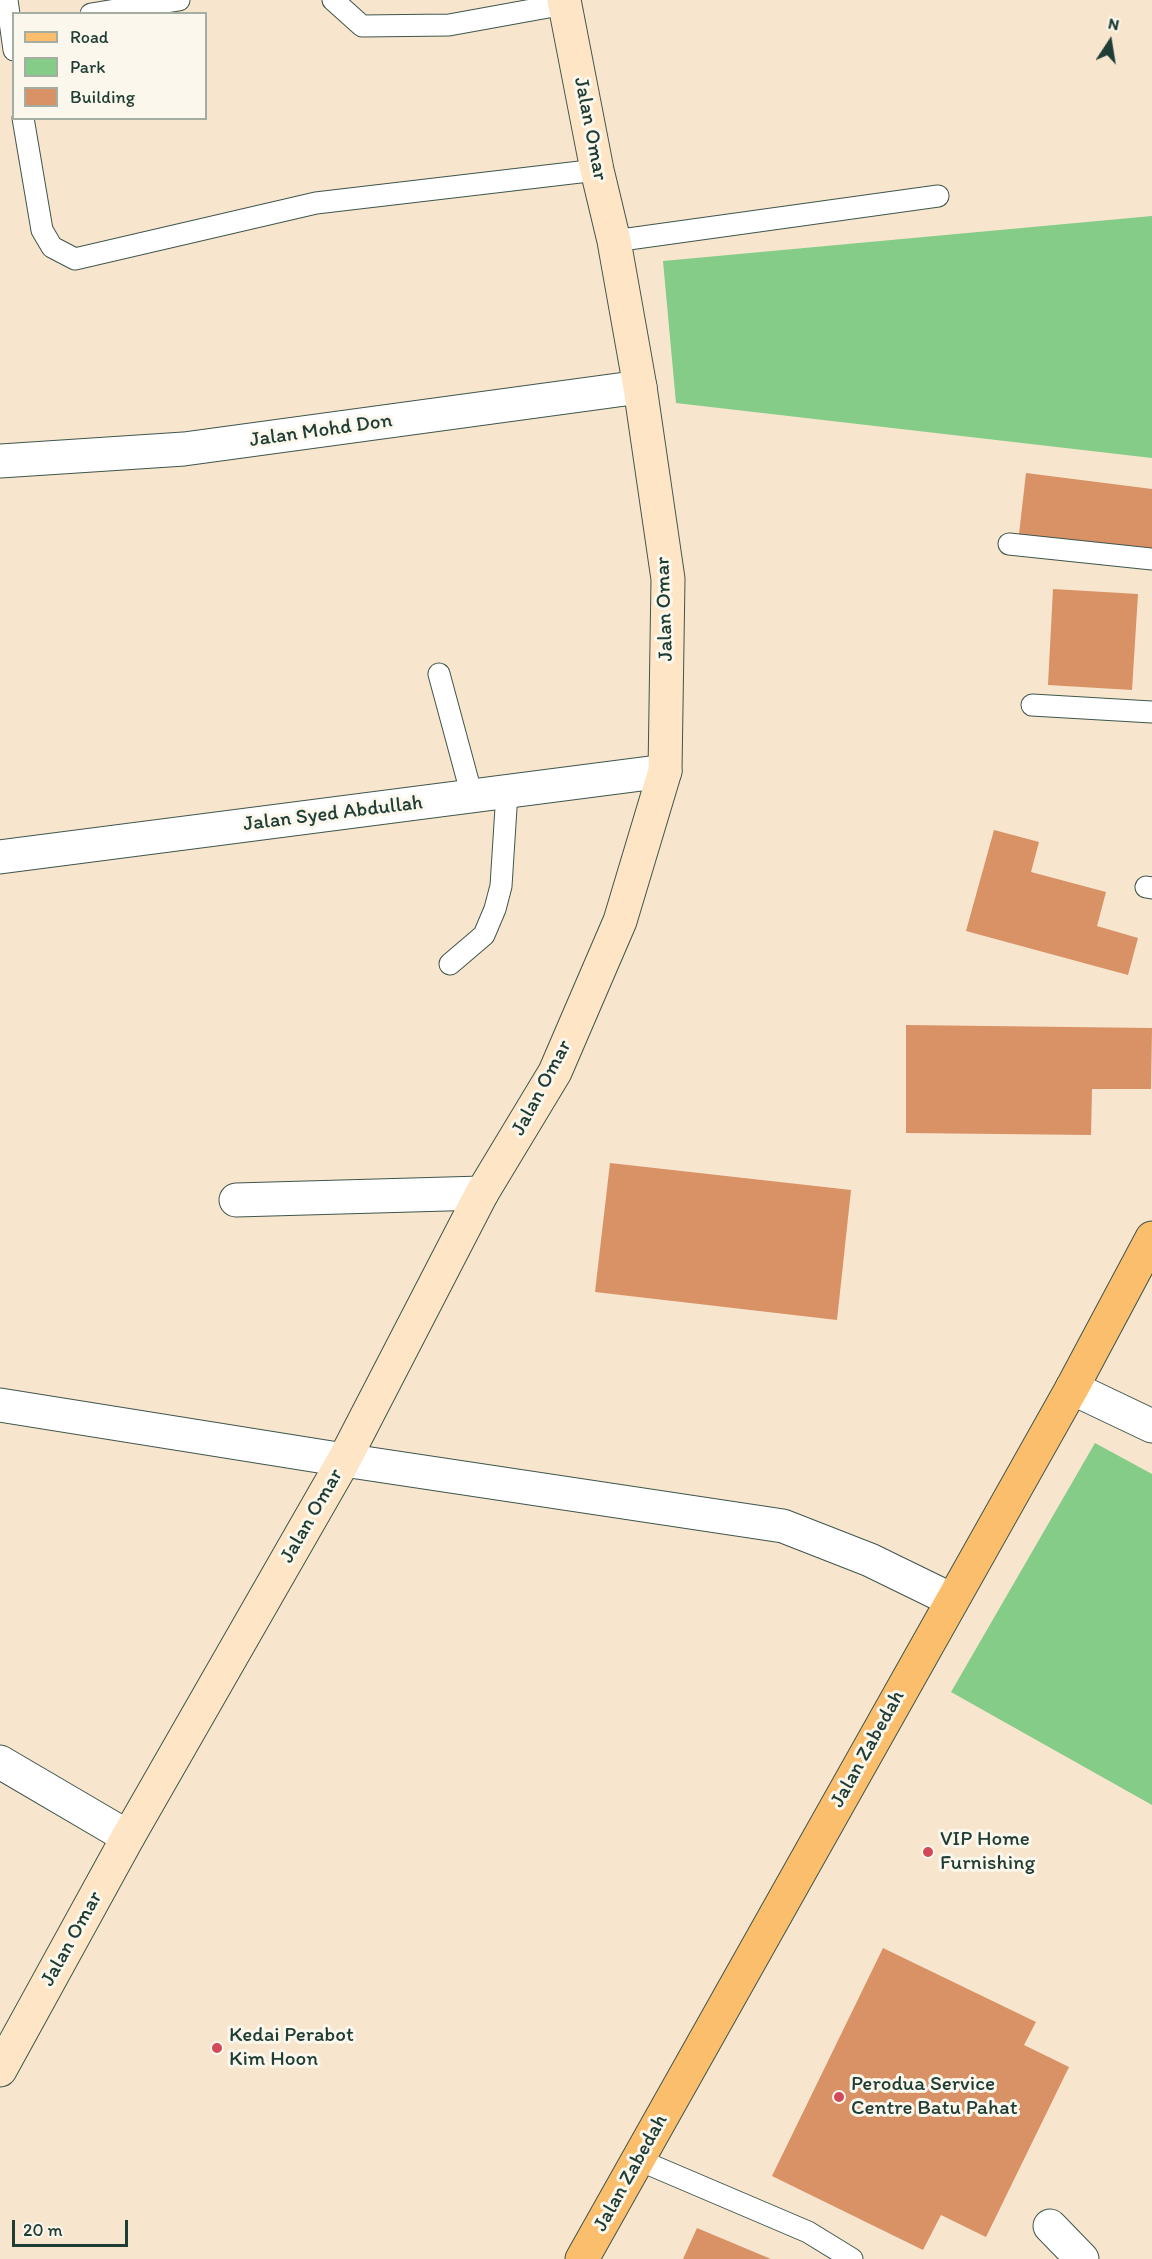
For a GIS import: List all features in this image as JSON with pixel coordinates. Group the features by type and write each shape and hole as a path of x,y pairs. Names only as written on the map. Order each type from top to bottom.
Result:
{"main road":[{"name":"Jalan Zabedah","path":"582,2259 1072,1388 1152,1238"}],"street":[{"name":"Jalan Omar","path":"0,2070 128,1837 344,1460 482,1193 555,1072 620,921 666,771 668,579 640,387 614,241 597,170 565,2"},
{"name":"Jalan Mohd Don","path":"0,461 184,449 640,387"},
{"name":"Jalan Syed Abdullah","path":"0,857 666,771"},
{"path":"236,1200 482,1193"},
{"path":"1072,1388 1152,1426"},
{"path":"0,1405 344,1460 783,1526 870,1560 952,1600"},
{"path":"0,1762 128,1837"},
{"path":"1050,2226 1082,2259"}],"lane":[{"path":"7,0 12,25"},
{"path":"103,12 180,0"},
{"path":"333,0 362,26 449,25 565,2"},
{"path":"23,120 42,230 52,247 75,260 316,203 597,170"},
{"path":"614,241 938,196"},
{"path":"1009,544 1152,559"},
{"path":"440,674 472,796"},
{"path":"1032,705 1152,712"},
{"path":"450,964 484,935 495,909 501,886 507,792"},
{"path":"639,2160 808,2232 852,2259"}],"green space":[{"path":"1152,216 1152,458 676,403 663,261"},
{"path":"1095,1443 1152,1474 1152,1805 951,1692"}],"building":[{"path":"1026,473 1152,489 1152,551 1019,534"},
{"path":"1053,589 1138,594 1132,690 1048,685"},
{"path":"994,830 1039,842 1031,872 1106,892 1097,926 1138,938 1128,975 966,931"},
{"path":"906,1025 1152,1028 1151,1089 1092,1089 1091,1135 906,1133"},
{"path":"610,1163 851,1190 837,1320 595,1292"},
{"path":"883,1948 1036,2022 1024,2045 1069,2067 986,2237 941,2215 923,2250 772,2176"},
{"path":"697,2228 771,2259 683,2259"}],"place":[{"name":"VIP Home Furnishing","path":"928,1852"},
{"name":"Kedai Perabot Kim Hoon","path":"217,2048"},
{"name":"Perodua Service Centre Batu Pahat","path":"839,2097"}]}
